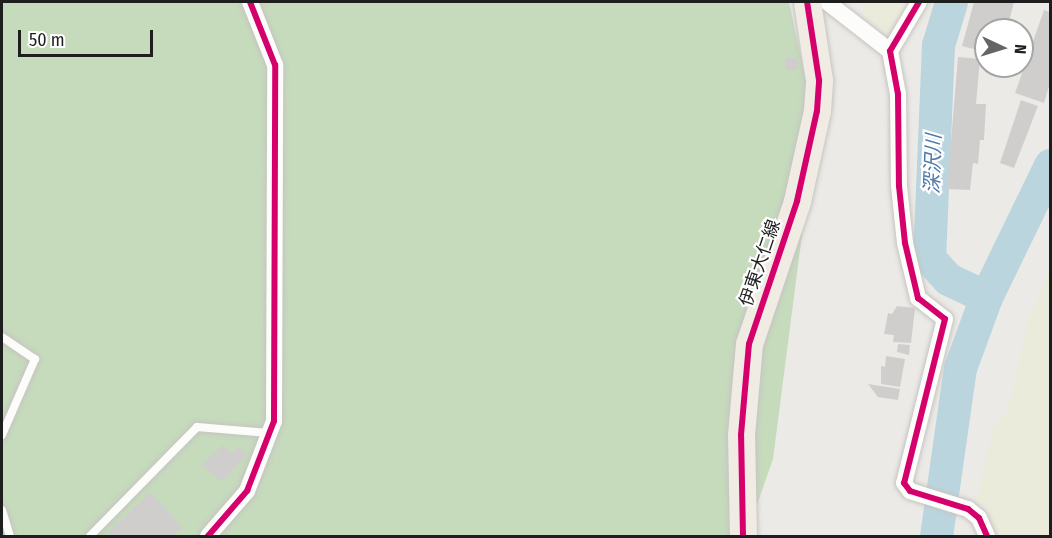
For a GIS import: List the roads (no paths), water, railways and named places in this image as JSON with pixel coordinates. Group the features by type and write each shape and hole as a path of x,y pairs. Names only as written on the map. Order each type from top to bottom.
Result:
{"main road":[{"name":"伊東大仁線","path":"743,537 741,435 748,344 797,201 817,111 819,80 807,2"}],"street":[{"path":"208,537 247,491 274,421 275,65 250,2"},
{"path":"827,2 890,51"},
{"path":"919,2 890,51 898,94 899,186 912,279 918,298 945,319 904,483 910,491 968,509 979,518 987,537"}],"lane":[{"path":"2,337 35,359 2,435"},
{"path":"90,537 197,427 269,433"},
{"path":"2,510 10,537"}],"waterway":[{"name":"深沢川","path":"951,2 938,45 929,258 948,279 986,297"},
{"name":"深沢川","path":"936,536 960,368 986,297 1050,165"}]}
